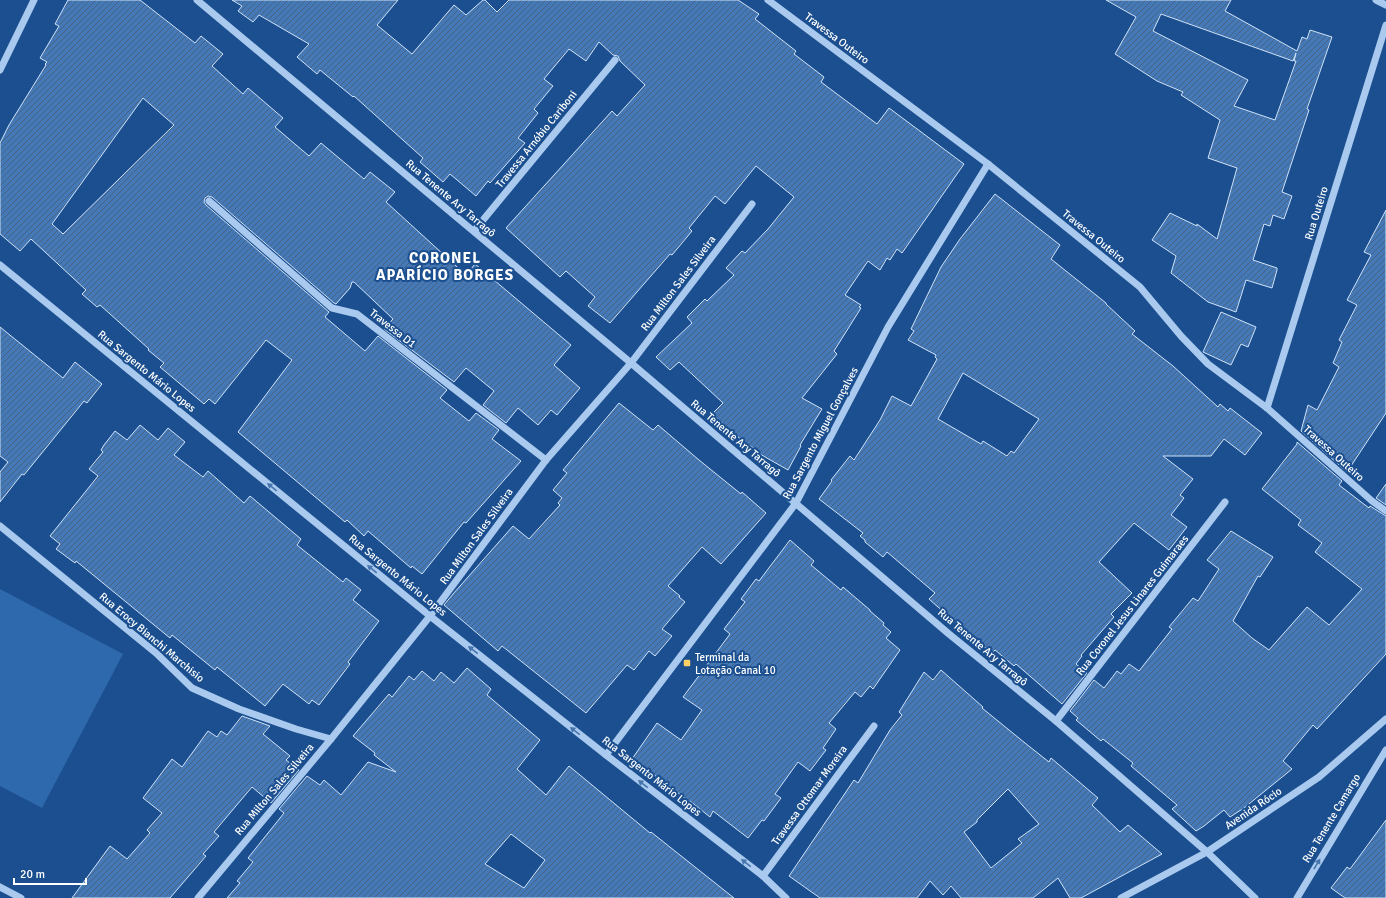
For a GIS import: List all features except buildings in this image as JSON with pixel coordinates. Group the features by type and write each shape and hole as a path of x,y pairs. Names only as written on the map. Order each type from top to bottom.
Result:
{"street":[{"path":"0,70 34,0"},
{"name":"Rua Tenente Ary Tarragô","path":"197,0 631,363 949,634 1056,721 1208,852 1255,898"},
{"name":"Travessa Outeiro","path":"768,0 988,164 1140,287 1208,364 1268,408 1372,501 1386,511"},
{"path":"1376,0 1386,5"},
{"name":"Rua Outeiro","path":"1268,408 1386,25"},
{"name":"Travessa Arnóbio Cariboni","path":"474,231 615,60"},
{"name":"Rua Sargento Miguel Gonçalves","path":"606,755 796,503 888,327 988,164"},
{"name":"Travessa D1","path":"209,201 332,308 357,314 546,460"},
{"name":"Rua Milton Sales Silveira","path":"198,898 331,739 430,616 546,460 631,363 752,204"},
{"name":"Rua Sargento Mário Lopes","path":"0,265 430,616 606,755 763,876 786,898"},
{"name":"Rua Coronel Jesus Linares Guimaraes","path":"1056,721 1225,502"},
{"name":"Rua Erocy Bianchi Marchisio","path":"0,526 156,653 192,688 239,709 296,729 331,739"},
{"name":"Avenida Rócio","path":"1121,898 1208,852 1319,777 1386,720"},
{"name":"Travessa Ottomar Moreira","path":"763,876 874,726"},
{"name":"Rua Tenente Camargo","path":"1297,898 1386,750"},
{"path":"0,887 21,898"}],"shaded area":[{"path":"0,589 123,654 42,808 0,786"}],"place":[{"name":"Terminal da Lotação Canal 10","path":"687,663"}],"district":[{"name":"CORONEL APARÍCIO BORGES","path":"445,266"}]}
